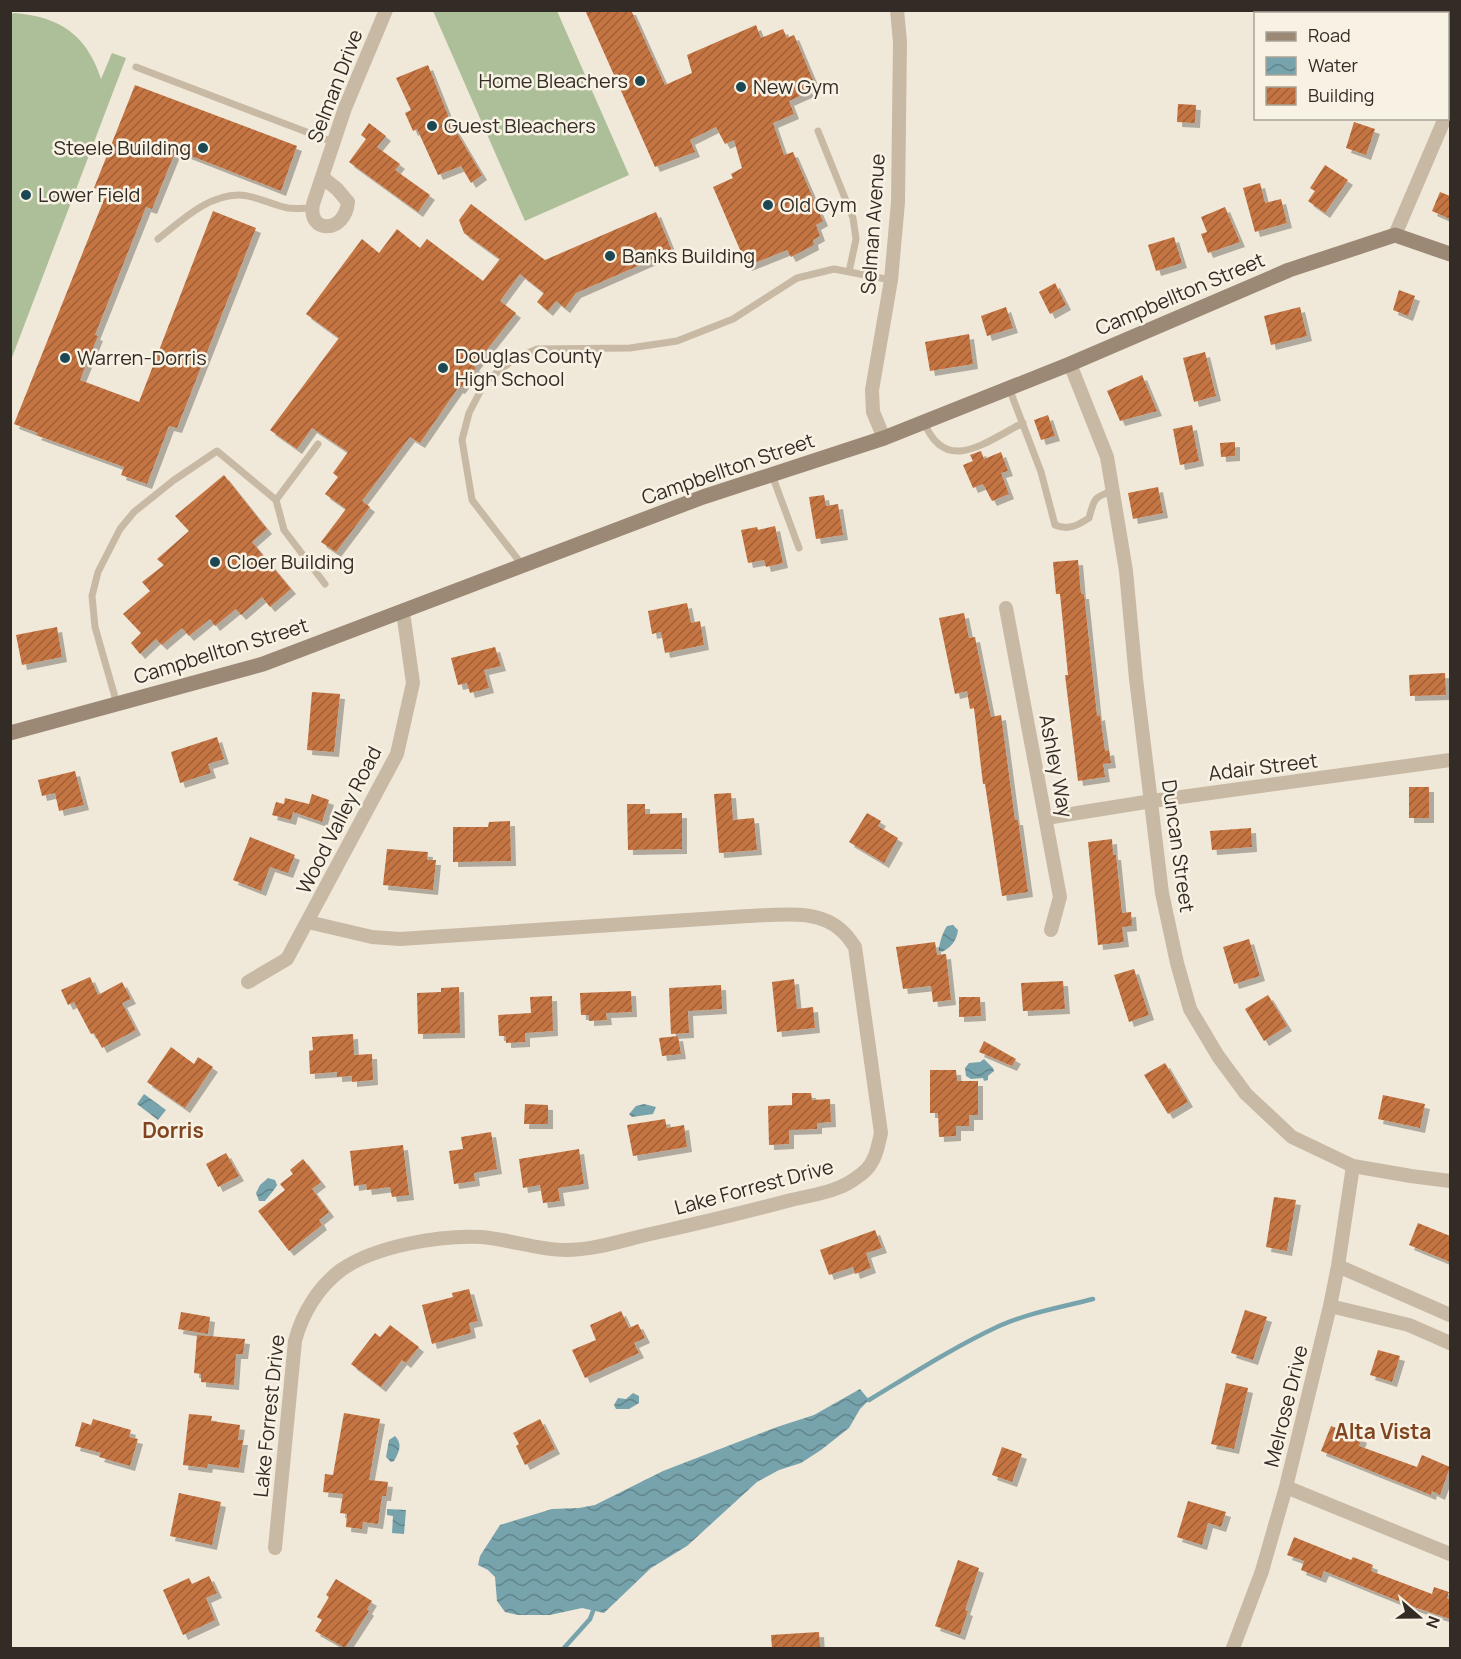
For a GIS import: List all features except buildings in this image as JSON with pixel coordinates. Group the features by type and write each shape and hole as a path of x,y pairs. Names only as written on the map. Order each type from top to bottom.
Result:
{"main road":[{"path":"1395,235 1450,254"},
{"name":"Campbellton Street","path":"10,733 263,664 703,497 884,438 1070,364 1289,270 1395,235"}],"street":[{"name":"Selman Drive","path":"312,208 348,99 386,10"},
{"name":"Selman Avenue","path":"884,438 873,412 872,390 891,280 898,202 900,42 897,10"},
{"path":"1395,235 1443,120"},
{"path":"312,208 314,221 319,225 337,224 345,217 348,202 322,177"},
{"name":"Duncan Street","path":"1070,364 1107,457 1126,572 1136,679 1152,801 1154,843 1177,963 1190,1009 1218,1056 1246,1094 1292,1137 1353,1166 1450,1181"},
{"name":"Ashley Way","path":"1006,608 1060,897 1051,930"},
{"name":"Wood Valley Road","path":"248,982 287,959 396,754 413,683 403,612"},
{"name":"Adair Street","path":"1046,818 1450,760"},
{"name":"Lake Forrest Drive","path":"274,1548 294,1341 299,1324 311,1304 341,1270 378,1252 402,1245 441,1239 479,1237 547,1249 568,1250 600,1246 731,1216 840,1187 866,1171 876,1156 880,1133 855,947 842,930 819,917 748,916 400,939 372,937 308,922"},
{"name":"Melrose Drive","path":"1233,1648 1262,1570 1286,1487 1330,1306 1353,1166"},
{"path":"1338,1266 1450,1315"},
{"path":"1330,1306 1409,1324 1450,1343"},
{"path":"1286,1487 1450,1554"}],"lane":[{"path":"136,67 333,142"},
{"path":"818,131 853,218 856,239 849,272"},
{"path":"158,239 195,210 223,197 240,195 291,208 312,208"},
{"path":"523,566 472,500 462,440 469,413 485,382 514,359 537,349 630,348 676,341 733,319 785,284 807,275 834,269 891,280"},
{"path":"1009,388 1041,472 1055,525 1062,528 1075,527 1089,518 1097,496 1112,491"},
{"path":"924,422 930,436 954,451 975,449 1023,423"},
{"path":"276,500 318,444"},
{"path":"117,704 95,627 92,596 98,572 120,529 137,509 174,480 218,451 276,500 284,530 325,584"},
{"path":"772,475 799,548"}],"green space":[{"path":"433,11 557,11 629,175 525,221"},
{"path":"10,14 45,19 70,31 88,51 101,79 112,53 126,58 11,360"}],"water":[{"path":"953,925 958,930 955,941 942,952 939,950 943,934 947,926"},
{"path":"984,1059 994,1071 988,1076 988,1080 971,1079 966,1076 965,1068 969,1063 980,1062"},
{"path":"144,1094 166,1110 158,1120 137,1104"},
{"path":"644,1104 656,1107 653,1114 632,1117 629,1114 636,1106"},
{"path":"268,1178 275,1180 277,1185 265,1201 259,1201 256,1193 260,1185"},
{"path":"860,1389 869,1400 860,1409 849,1428 801,1463 779,1470 757,1482 687,1546 651,1568 604,1613 582,1608 550,1615 518,1615 505,1612 497,1601 495,1577 478,1565 480,1556 500,1525 552,1509 595,1505 663,1471 814,1415"},
{"path":"633,1393 639,1396 639,1403 629,1409 616,1409 614,1405 618,1398 626,1399"},
{"path":"395,1436 399,1442 399,1448 394,1461 391,1462 386,1457 389,1440"},
{"path":"387,1509 406,1510 404,1534 392,1533 393,1516 387,1515"}],"waterway":[{"path":"869,1400 949,1352 1010,1321 1093,1299"},
{"path":"564,1648 590,1619 593,1611"}],"place":[{"name":"Home Bleachers","path":"640,81"},
{"name":"New Gym","path":"741,87"},
{"name":"Guest Bleachers","path":"432,126"},
{"name":"Steele Building","path":"203,148"},
{"name":"Lower Field","path":"26,195"},
{"name":"Old Gym","path":"768,205"},
{"name":"Banks Building","path":"610,256"},
{"name":"Warren-Dorris","path":"65,358"},
{"name":"Douglas County High School","path":"443,368"},
{"name":"Cloer Building","path":"215,562"}],"district":[{"name":"Dorris","path":"173,1131"},
{"name":"Alta Vista","path":"1383,1432"}]}
